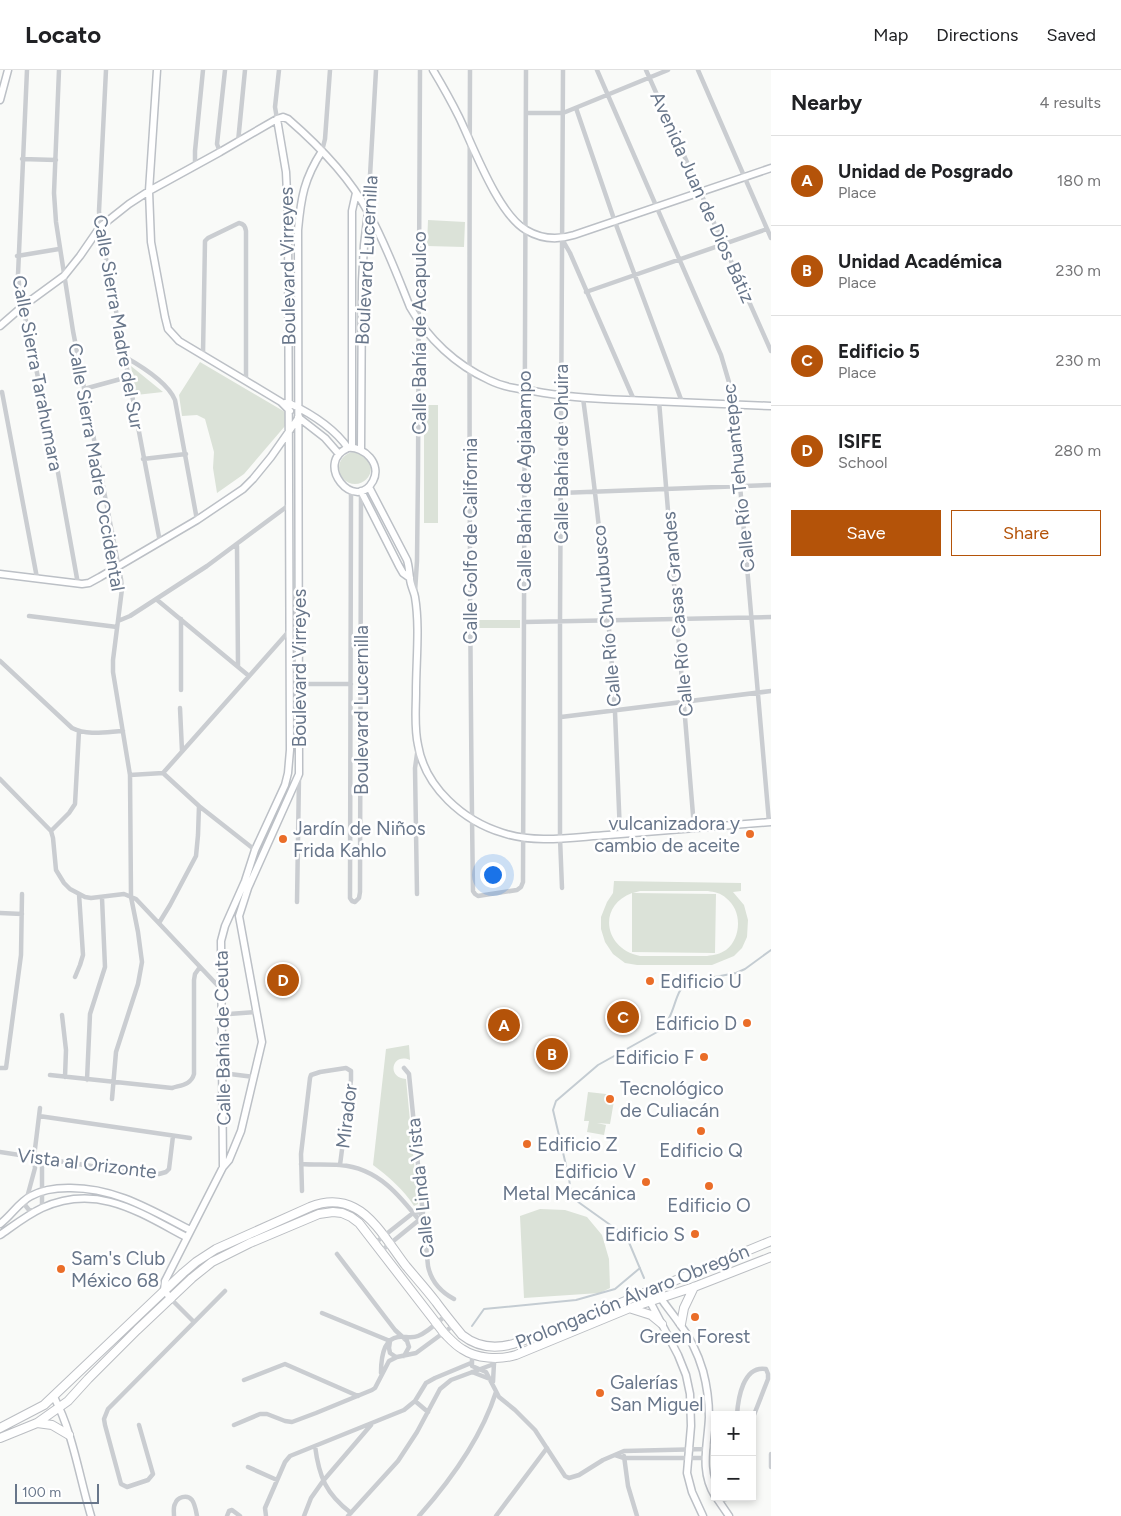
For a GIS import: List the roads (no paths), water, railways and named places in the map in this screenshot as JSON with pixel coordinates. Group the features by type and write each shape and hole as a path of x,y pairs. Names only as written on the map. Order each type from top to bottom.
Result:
{"main road":[{"name":"Prolongación Álvaro Obregón","path":"1,1428 44,1405 54,1397 164,1290 196,1262 216,1249 323,1203 341,1203 354,1207 365,1215 384,1236 462,1335 471,1341 488,1346 504,1346 519,1343 771,1241"},
{"name":"Prolongación Álvaro Obregón","path":"0,1440 36,1423 72,1397 88,1379 192,1278 212,1262 319,1214 338,1212 347,1215 359,1223 455,1345 472,1354 494,1361 516,1355 630,1308 694,1287 771,1257"},
{"path":"681,1324 684,1308 694,1287"},
{"path":"630,1308 651,1315 662,1324"},
{"path":"36,1423 57,1427 69,1435"}],"street":[{"path":"0,100 8,70"},
{"name":"Calle Sierra Tarahumara","path":"26,70 18,275 57,467 78,584"},
{"name":"Calle Sierra Madre Occidental","path":"59,70 54,193 59,249 122,589 112,660 130,775 131,897 140,945 141,967 138,984 118,1043 112,1099"},
{"name":"Calle Sierra Madre del Sur","path":"106,70 99,211 100,227 160,542"},
{"path":"156,70 149,190 151,242 168,329 179,340 286,405 325,438 339,454"},
{"path":"195,166 202,70"},
{"path":"220,152 218,144 225,70"},
{"path":"238,142 245,70"},
{"path":"277,119 275,107 279,70"},
{"path":"322,151 330,70"},
{"name":"Boulevard Lucernilla","path":"361,450 362,282 376,70"},
{"name":"Calle Bahía de Acapulco","path":"415,596 417,561 420,70"},
{"path":"433,70 460,118 470,143 506,209 525,230 544,237 561,238 615,222 771,168"},
{"name":"Calle Golfo de California","path":"470,70 469,369 474,891 475,894 481,896 517,890"},
{"name":"Calle Bahía de Agiabampo","path":"517,890 523,882 524,838 526,70"},
{"name":"Calle Bahía de Ohuira","path":"562,888 560,838 560,493 563,70"},
{"name":"Calle Río Tehuantepec","path":"597,70 658,207 721,354 726,371 733,404 770,822"},
{"name":"Avenida Juan de Dios Bátiz","path":"646,70 771,351"},
{"path":"526,113 563,113 668,70"},
{"path":"698,70 771,238"},
{"path":"576,108 634,275 682,402"},
{"path":"0,326 23,306 64,276 100,227 129,204 149,190 277,119 283,118 288,119 322,151 346,179 368,211 418,322 454,360 469,369 497,384 561,396 771,406"},
{"name":"Boulevard Virreyes","path":"277,119 286,172 288,231 286,405 289,431 290,750 288,773"},
{"name":"Boulevard Virreyes","path":"223,1167 229,1160 238,1139 262,1042 239,916 283,799 299,774 298,230 300,205 305,184 322,151"},
{"path":"22,159 56,160"},
{"name":"Boulevard Lucernilla","path":"350,448 352,211 356,193"},
{"path":"203,354 204,241 239,223 245,226 246,231 246,380"},
{"path":"586,292 767,229"},
{"path":"288,231 298,230"},
{"path":"561,238 570,253 634,400"},
{"path":"18,256 59,249"},
{"path":"125,357 136,363 172,393 186,454 197,520"},
{"path":"84,389 128,376"},
{"path":"2,392 37,578"},
{"name":"Calle Río Churubusco","path":"583,398 596,492 615,711 620,834"},
{"name":"Calle Río Casas Grandes","path":"659,401 694,827"},
{"path":"286,405 299,408 323,424 350,448 361,450 371,459 376,471 373,482 369,487 361,491 351,491 341,484 336,473 336,460 339,454 350,448"},
{"path":"0,574 78,584 89,583 197,520 243,489 254,479 299,417"},
{"path":"143,459 186,454"},
{"path":"560,493 771,485"},
{"path":"369,487 407,560 410,570 417,621 416,727 418,746 424,766 434,784 448,802 472,820 502,833 524,838 560,838 770,822"},
{"name":"Boulevard Lucernilla","path":"351,491 350,898 355,902 358,900 360,892 361,491"},
{"path":"361,491 398,566 410,578"},
{"path":"118,621 130,616 237,546 289,505"},
{"path":"237,546 238,666"},
{"path":"156,599 249,676"},
{"path":"29,616 116,627"},
{"path":"524,622 771,617"},
{"path":"181,619 181,690"},
{"path":"130,775 163,772 290,630"},
{"path":"0,660 72,728 79,732 90,733 123,731"},
{"path":"299,684 351,684"},
{"path":"561,717 771,691"},
{"path":"180,708 182,751"},
{"path":"50,830 69,813 75,804 79,732"},
{"path":"417,894 415,768 418,746"},
{"path":"163,772 199,806 255,850"},
{"name":"Calle Bahía de Ceuta","path":"164,1290 168,1275 186,1237 223,1167 220,953 222,936 245,881 255,850 283,799 288,773"},
{"path":"297,902 299,774"},
{"path":"0,780 50,830 54,838 56,870 70,889 92,898 124,894 139,902 221,989"},
{"path":"158,923 170,905 196,856 199,806"},
{"path":"3,1068 21,955 22,894"},
{"path":"75,977 82,955 79,894"},
{"path":"87,1080 91,1007 101,983 106,957 102,898"},
{"path":"0,914 22,914"},
{"path":"50,1075 172,1088 186,1084 194,1077 194,980 200,967"},
{"path":"229,1014 257,1012"},
{"path":"62,1015 66,1050 65,1077"},
{"name":"Mirador","path":"301,1164 311,1075 348,1068 351,1072 351,1080 340,1165"},
{"name":"Calle Linda Vista","path":"404,1068 409,1074 429,1272 438,1286 454,1299"},
{"path":"222,1073 254,1077"},
{"path":"39,1210 27,1209 26,1199 35,1168 40,1108"},
{"path":"39,1116 190,1138"},
{"name":"Vista al Orizonte","path":"0,1152 94,1167 159,1174 169,1169 173,1136"},
{"path":"36,1157 42,1164 41,1192 43,1200 39,1210"},
{"path":"302,1191 301,1164 340,1165 363,1171 384,1181 397,1193 424,1226"},
{"path":"0,1224 14,1213 26,1199 41,1192 60,1188 72,1188 106,1192 130,1199 190,1230"},
{"path":"0,1236 39,1210 54,1203 74,1198 102,1199 126,1206 186,1237"},
{"path":"375,1243 413,1213 423,1212"},
{"path":"381,1251 419,1220 423,1212"},
{"path":"337,1254 395,1330 407,1341 409,1347 404,1356"},
{"path":"655,1288 681,1324 696,1351 706,1383 709,1416 706,1458 707,1478 711,1489"},
{"path":"164,1290 194,1322"},
{"path":"139,1425 153,1474 148,1480 128,1487 121,1484 114,1461 104,1419 106,1414 112,1404 225,1291"},
{"path":"645,1292 683,1364 688,1383 692,1426 688,1458 689,1480 692,1492 703,1516"},
{"path":"322,1313 390,1341"},
{"path":"381,1375 383,1352 390,1341 396,1337 412,1338 417,1336 446,1315"},
{"path":"234,1425 260,1414 267,1414 292,1422 358,1396 375,1388 389,1362 397,1357 416,1353 454,1325"},
{"path":"390,1341 390,1353 397,1357"},
{"path":"472,1354 471,1363 474,1367 486,1372 499,1397 535,1430 569,1478 579,1475 603,1460 624,1451 711,1446"},
{"path":"315,1446 323,1481 335,1500 350,1515 398,1462 428,1412 435,1396 444,1384 482,1369 494,1361"},
{"path":"492,1382 494,1361"},
{"path":"266,1516 265,1508 290,1456 404,1410 415,1401 426,1383 471,1363"},
{"path":"244,1380 285,1364 358,1396"},
{"path":"738,1411 740,1395 746,1379 754,1371 761,1368 766,1370 768,1379 756,1411"},
{"path":"472,1372 492,1382"},
{"path":"419,1516 446,1483 471,1447 496,1392"},
{"path":"54,1397 69,1435 91,1516"},
{"path":"415,1401 428,1412"},
{"path":"304,1516 311,1498 323,1481 372,1424"},
{"path":"496,1516 547,1448"},
{"path":"624,1451 628,1486 637,1516"},
{"path":"771,1454 771,1467"},
{"path":"614,1455 624,1458 706,1458"},
{"path":"248,1467 277,1480"},
{"path":"174,1516 176,1502 179,1499 188,1497 193,1502 197,1516"},
{"path":"718,1501 729,1516"},
{"path":"227,1516 228,1511 232,1510 240,1516"}],"waterway":[{"path":"644,1278 628,1240 623,1234 571,1195 569,1178 553,1110 556,1101 598,1065 659,1031 667,1022 681,989 688,982 736,973 745,969 771,950"},
{"path":"472,1326 484,1309 576,1300 615,1289 640,1268"}],"place":[{"name":"vulcanizadora y cambio de aceite","path":"750,834"},
{"name":"Jardín de Niños Frida Kahlo","path":"283,839"},
{"name":"ISIFE","path":"283,980"},
{"name":"Edificio U","path":"650,981"},
{"name":"Edificio 5","path":"623,1017"},
{"name":"Edificio D","path":"747,1023"},
{"name":"Unidad de Posgrado","path":"504,1025"},
{"name":"Unidad Académica","path":"552,1054"},
{"name":"Edificio F","path":"704,1057"},
{"name":"Tecnológico de Culiacán","path":"610,1099"},
{"name":"Edificio Q","path":"701,1131"},
{"name":"Edificio Z","path":"527,1144"},
{"name":"Edificio V Metal Mecánica","path":"646,1182"},
{"name":"Edificio O","path":"709,1186"},
{"name":"Edificio S","path":"695,1234"},
{"name":"Sam's Club México 68","path":"61,1269"},
{"name":"Green Forest","path":"695,1317"},
{"name":"Galerías San Miguel","path":"600,1393"}]}
